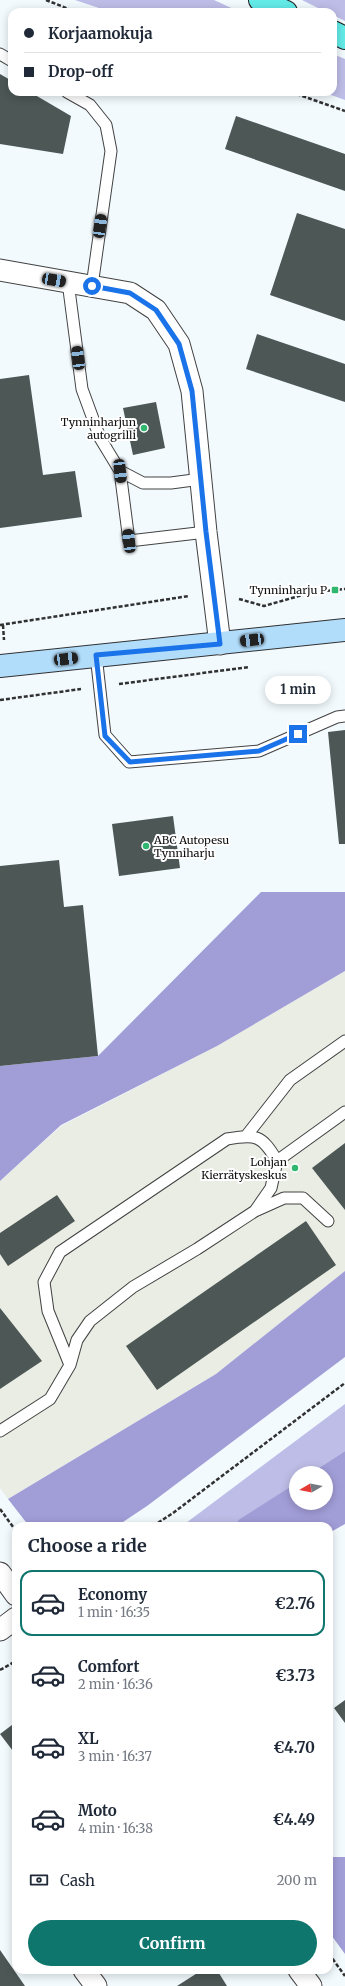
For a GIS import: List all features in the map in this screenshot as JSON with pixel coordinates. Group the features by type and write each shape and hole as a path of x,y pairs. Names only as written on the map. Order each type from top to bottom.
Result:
{"highway":[{"path":"260,0 277,8"}],"main road":[{"path":"0,666 345,630"}],"street":[{"path":"0,270 130,293 156,310 179,344 192,391 206,532 220,644"},
{"path":"0,1573 12,1590"},
{"path":"0,1630 12,1621"},
{"path":"87,1974 96,1986"},
{"path":"302,1974 311,1986"}],"lane":[{"path":"74,96 90,105 106,125 111,151 92,286"},
{"path":"68,282 82,389 100,438 120,471 129,541 206,532"},
{"path":"120,471 143,483 171,483 201,479"},
{"path":"96,655 105,736 130,762 259,751 338,717 345,716"},
{"path":"247,1135 290,1080 345,1041"},
{"path":"277,1161 345,1112"},
{"path":"70,1365 48,1311 44,1282 60,1252 227,1139 247,1135 266,1142 277,1161 272,1188 255,1211"},
{"path":"0,1431 50,1399 70,1365 77,1340 90,1321 133,1287 197,1249 255,1211 284,1198 303,1198 328,1221"}],"path":[{"path":"46,0 66,8"},
{"path":"302,96 345,111"},
{"path":"0,625 214,593 264,606 314,592 345,589"},
{"path":"0,700 255,667"},
{"path":"159,1522 345,1383"},
{"path":"0,1509 12,1526"},
{"path":"0,1670 12,1663"},
{"path":"333,1959 345,1975"}],"shaded area":[{"path":"75,0 214,0 231,8 99,8"},
{"path":"302,0 345,0 345,21 337,17 337,8 318,8"},
{"path":"337,56 345,59 345,100 334,96 337,96"},
{"path":"261,892 345,892 345,971 217,1046 61,1125 0,1181 0,1066 98,1056"},
{"path":"345,971 345,1271 216,1374 8,1499 0,1488 0,1181 61,1126 217,1046"},
{"path":"345,1271 345,1357 147,1506 123,1522 26,1522 8,1499 216,1374"},
{"path":"345,1404 345,1451 322,1466 289,1466 289,1488 238,1522 187,1522"},
{"path":"345,1451 345,1524 333,1531 333,1522 237,1522 289,1488 289,1510 333,1510 333,1466 322,1466"},
{"path":"333,1857 345,1857 345,1954 333,1938"}],"building":[{"path":"0,74 8,79 8,96 37,96 71,116 63,154 0,144"},
{"path":"236,116 345,154 345,191 225,149"},
{"path":"297,213 345,229 345,321 270,295"},
{"path":"257,334 345,364 345,402 246,369"},
{"path":"29,375 43,475 75,471 82,517 0,528 0,379"},
{"name":"Tynninharjun autogrilli","path":"156,402 165,448 133,455 123,408"},
{"path":"345,730 345,844 339,844 328,732"},
{"name":"ABC Autopesu Tynniharju","path":"173,816 180,868 119,876 112,824"},
{"path":"59,860 64,907 83,905 98,1056 0,1066 0,866"},
{"path":"345,1143 345,1210 312,1168"},
{"path":"57,1195 75,1221 8,1266 0,1254 0,1233"},
{"path":"306,1221 336,1265 157,1390 126,1346"},
{"path":"0,1308 42,1361 0,1389"},
{"path":"345,1700 345,1723 334,1708"},
{"path":"12,1725 12,1750 0,1734"},
{"path":"0,1950 12,1967 12,1974 17,1974 25,1986 0,1986"},
{"path":"196,1974 220,1974 227,1986 177,1986"}],"place":[{"name":"Tynninharjun autogrilli","path":"144,428"},
{"name":"Tynninharju P","path":"335,590"},
{"name":"ABC Autopesu Tynniharju","path":"146,846"},
{"name":"Lohjan Kierrätyskeskus","path":"295,1168"}],"route":[{"path":"92,286 130,293 156,310 179,344 192,391 206,532 220,644 96,655 105,736 130,762 259,751 298,734"}]}
